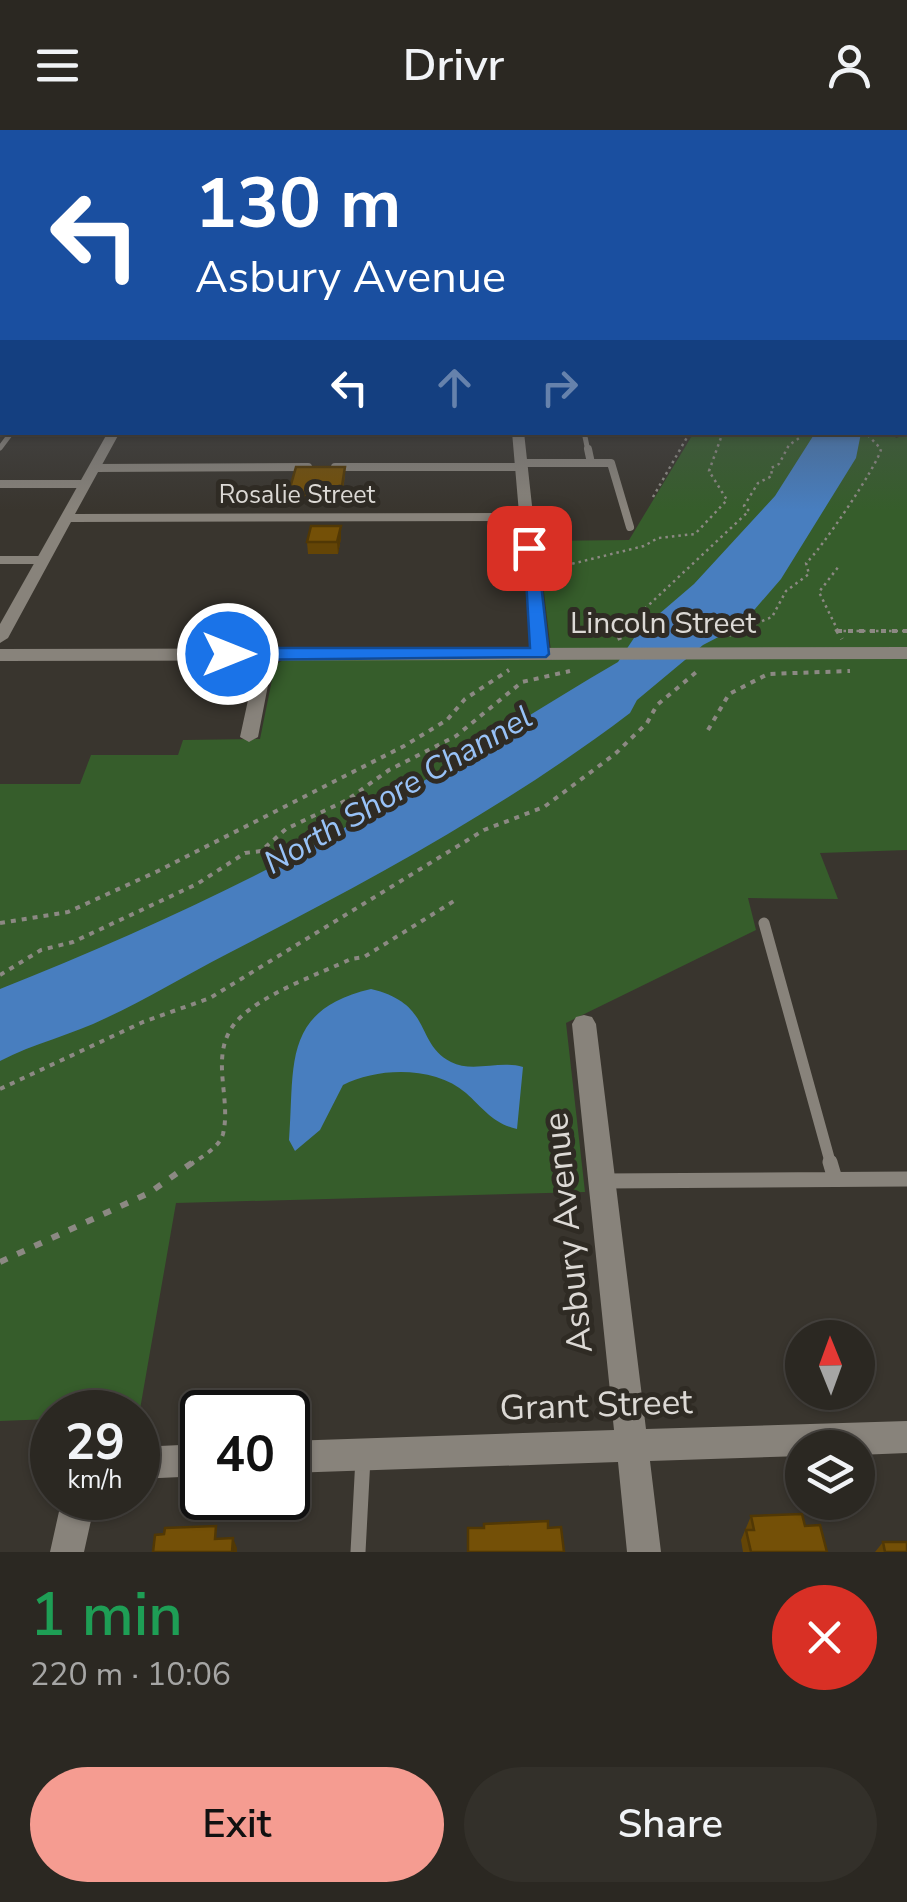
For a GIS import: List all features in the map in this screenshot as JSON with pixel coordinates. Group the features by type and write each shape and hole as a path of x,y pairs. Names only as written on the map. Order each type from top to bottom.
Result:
{"street":[{"path":"0,638 112,435"},
{"path":"518,435 540,654"},
{"name":"Rosalie Street","path":"67,518 526,518"},
{"name":"Lincoln Street","path":"0,654 540,654 580,662 742,653 907,653"},
{"path":"249,737 266,654"},
{"name":"Asbury Avenue","path":"584,1024 644,1552"},
{"name":"Grant Street","path":"310,1456 907,1437"},
{"path":"67,1552 74,1520"}],"lane":[{"path":"585,435 591,463"},
{"path":"329,468 611,463 630,527"},
{"path":"94,468 310,468"},
{"path":"0,484 86,484"},
{"path":"0,560 44,560"},
{"path":"764,923 836,1180"},
{"path":"602,1181 907,1179"},
{"path":"358,1552 363,1454"}],"path":[{"path":"653,497 688,435"},
{"path":"547,570 644,546 658,538 695,534 727,500 709,471 722,435"},
{"path":"620,644 618,634 748,511 744,506 758,483 772,476 772,468 788,445 803,435"},
{"path":"720,643 772,617 774,605 794,581 809,574 806,563 818,552 828,532 842,520 857,487 880,461 881,450 867,435"},
{"path":"838,566 819,592 822,608 843,640"},
{"path":"836,630 907,631"},
{"path":"0,975 41,950 74,942 197,884 245,853 261,852 286,828 347,800 389,770 456,736 522,682 580,662"},
{"path":"708,730 730,694 746,684 783,672 844,673 854,669 854,664"},
{"path":"0,1089 143,1022 210,998 484,830 544,807 614,754 647,723 658,705 702,667"},
{"path":"0,923 68,912 158,871 404,746 447,720 464,699 513,668"},
{"path":"0,1262 150,1194 216,1147 223,1134 221,1056 236,1022 267,1000 351,959 364,958 454,901"}],"green space":[{"path":"692,435 907,435 907,850 820,853 838,899 748,898 756,930 566,1023 585,1192 176,1203 143,1390 30,1390 30,1420 0,1421 0,784 80,784 91,755 178,755 183,740 260,739 275,665 283,660 552,660 538,541 629,540"}],"water":[{"path":"814,435 861,435 856,458 781,579 755,609 728,632 703,645 637,700 630,713 583,748 383,871 121,1011 0,1061 0,989 147,927 291,857 618,662 638,632 694,584 775,496"},
{"path":"371,989 405,1004 432,1045 451,1062 523,1067 517,1129 495,1119 453,1084 423,1074 389,1073 343,1085 320,1130 295,1151 289,1140 298,1045 307,1026 321,1011 342,998"}],"building":[{"path":"296,467 345,467 341,492 288,495"},
{"path":"311,526 341,526 337,542 307,542"},
{"path":"785,1515 785,1520 804,1520 805,1526 820,1525 827,1552 751,1552 746,1530 754,1530 751,1516"},
{"path":"548,1521 548,1528 561,1527 564,1552 468,1552 468,1528"},
{"path":"216,1526 215,1539 233,1538 232,1552 153,1552 155,1535 164,1534 165,1528"},
{"path":"883,1542 907,1542 907,1552 885,1552"}],"route":[{"path":"228,654 540,654 529,548"}],"water label":[{"name":"North Shore Channel","path":"398,790"}]}
